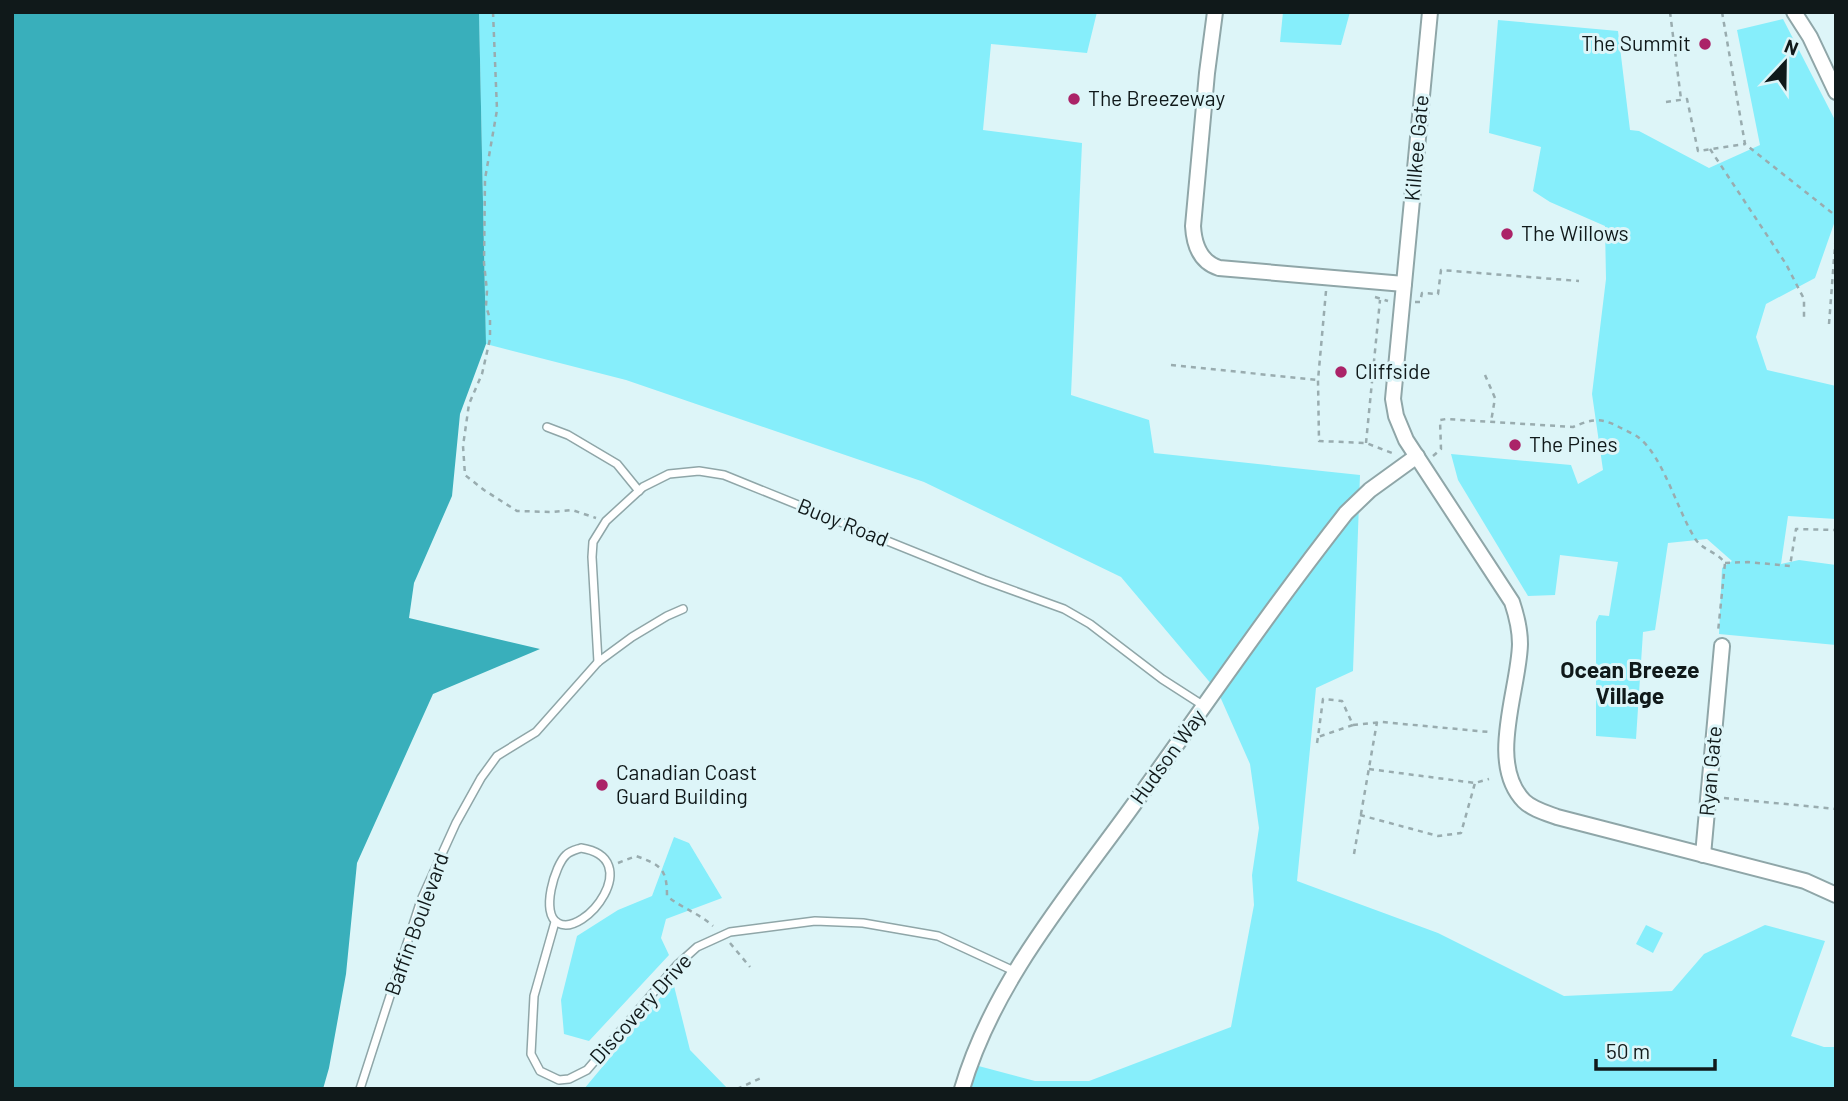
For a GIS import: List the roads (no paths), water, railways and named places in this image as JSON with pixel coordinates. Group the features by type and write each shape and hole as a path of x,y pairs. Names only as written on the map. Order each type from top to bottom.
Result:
{"street":[{"path":"1215,12 1193,226 1193,237 1201,255 1208,263 1219,268 1404,284"},
{"name":"Killkee Gate","path":"1430,12 1393,399 1396,416 1406,440 1512,603 1519,624 1520,646 1510,711 1508,773 1524,801 1557,817 1805,881"},
{"path":"1794,12 1810,37 1836,92"},
{"name":"Hudson Way","path":"962,1089 985,1028 1014,971 1204,706 1346,513 1370,490 1420,460"},
{"name":"Ryan Gate","path":"1703,855 1719,644"},
{"path":"1805,881 1836,883"},
{"path":"1805,881 1836,895"}],"lane":[{"path":"547,426 568,435 617,464 639,491"},
{"name":"Buoy Road","path":"598,662 593,542 606,521 639,491 669,474 699,471 724,475 1064,610 1090,624 1162,679 1204,706"},
{"name":"Baffin Boulevard","path":"360,1089 421,900 456,823 481,778 497,756 536,732 598,662 632,637 683,609"},
{"name":"Discovery Drive","path":"555,922 568,925 601,904 606,895 610,875 608,867 603,858 590,850 581,848 566,855 561,862 548,906 555,922 534,996 531,1054 540,1071 559,1080 569,1079 587,1070 677,965 697,947 723,935 746,929 815,921 863,923 938,936 1014,971"}],"place":[{"name":"The Summit","path":"1705,44"},
{"name":"The Breezeway","path":"1074,99"},
{"name":"The Willows","path":"1507,234"},
{"name":"Cliffside","path":"1341,372"},
{"name":"The Pines","path":"1515,445"},
{"name":"Canadian Coast Guard Building","path":"602,785"}],"district":[{"name":"Ocean Breeze Village","path":"1630,683"}]}
